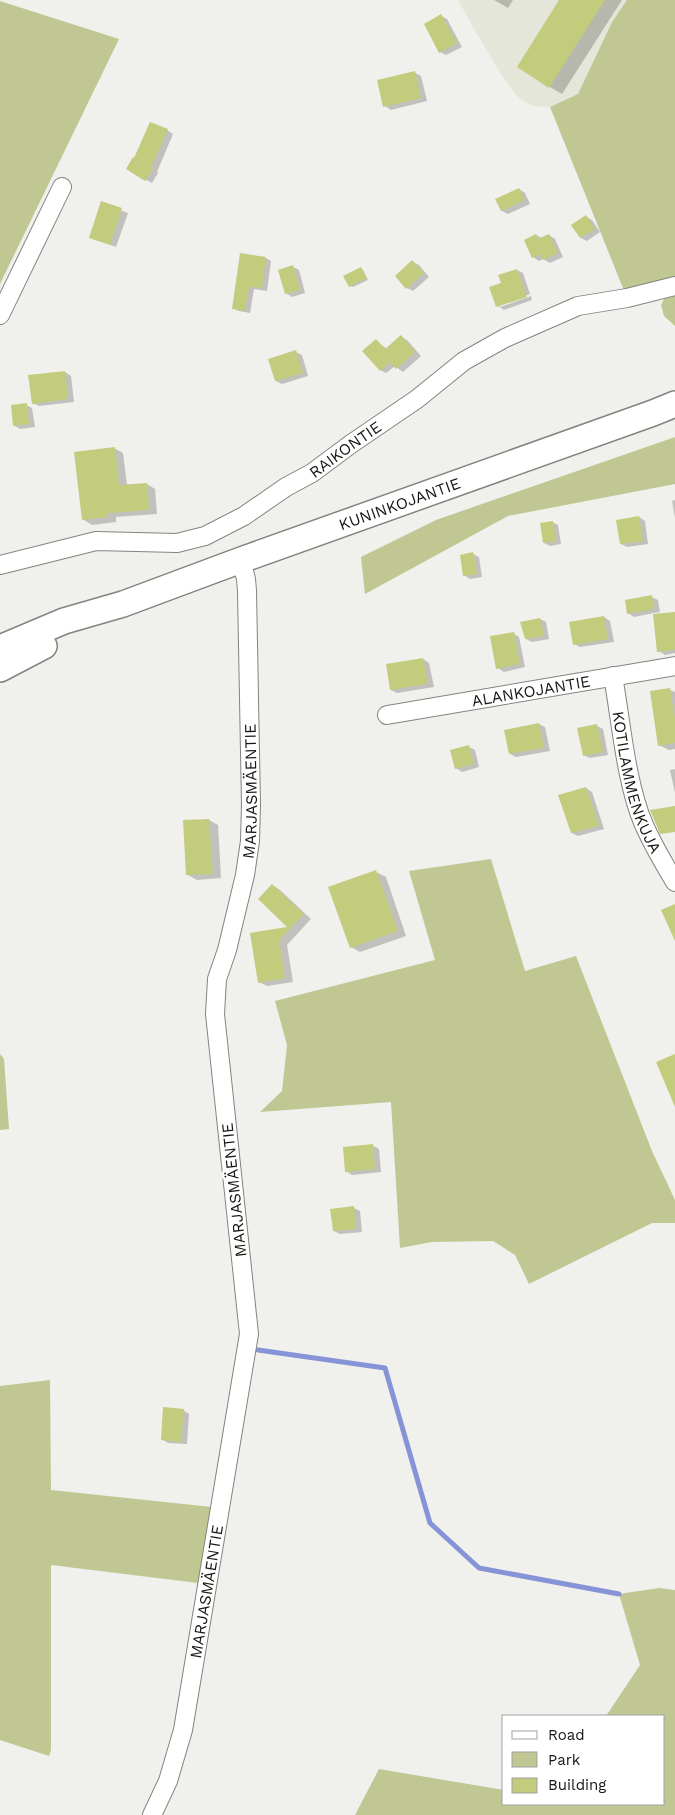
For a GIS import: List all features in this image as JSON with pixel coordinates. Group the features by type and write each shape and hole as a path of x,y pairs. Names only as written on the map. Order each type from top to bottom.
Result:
{"main road":[{"name":"KUNINKOJANTIE","path":"0,648 64,621 123,604 675,404"},
{"name":"KUNINKOJANTIE","path":"0,668 69,634 123,604"}],"street":[{"path":"0,314 62,187"},
{"name":"RAIKONTIE","path":"0,565 96,541 177,543 205,536 244,516 286,487 312,473 350,444 417,399 464,361 505,338 578,306 627,298 675,286"},
{"name":"MARJASMÄENTIE","path":"152,1815 168,1781 183,1730 249,1334 216,1014 217,979 227,950 245,876 250,841 247,591 241,560"},
{"name":"ALANKOJANTIE","path":"387,715 675,666"},
{"name":"KOTILAMMENKUJA","path":"614,676 631,782 643,824 675,882"}],"shaded area":[{"path":"458,0 627,0 612,22 578,94 550,107 532,106 518,97 504,79"}],"green space":[{"path":"627,0 675,0 675,279 627,298 550,107 578,94 612,22"},
{"path":"0,1 119,39 0,284"},
{"path":"675,296 675,326 664,316 661,305 664,299"},
{"path":"675,437 675,484 508,516 365,594 361,557 436,520"},
{"path":"491,859 525,971 576,956 652,1151 675,1200 675,1223 652,1223 529,1284 515,1255 493,1241 432,1242 400,1248 391,1102 260,1112 282,1091 287,1045 275,1001 435,960 409,871"},
{"path":"0,1054 4,1059 9,1129 0,1130"},
{"path":"50,1380 51,1490 212,1507 198,1583 51,1565 51,1750 49,1756 0,1740 0,1386"},
{"path":"659,1588 675,1590 675,1815 355,1815 379,1769 502,1790 502,1805 665,1805 665,1715 607,1715 640,1665 619,1594"}],"building":[{"path":"559,0 605,0 549,88 517,67"},
{"path":"441,14 457,43 439,53 424,24"},
{"path":"415,71 421,98 383,107 377,80"},
{"path":"150,122 168,129 151,168 153,169 145,181 126,169 134,158"},
{"path":"519,188 525,200 501,211 495,199"},
{"path":"101,201 122,208 110,245 89,238"},
{"path":"586,215 595,229 580,238 571,225"},
{"path":"536,234 538,239 549,234 558,253 543,260 540,254 532,258 524,240"},
{"path":"240,253 266,257 262,288 249,287 245,311 232,309"},
{"path":"412,260 424,273 406,289 395,276"},
{"path":"293,265 300,290 285,294 278,270"},
{"path":"361,267 367,278 349,287 343,276"},
{"path":"517,269 527,297 496,307 489,287 501,283 498,275"},
{"path":"401,335 415,352 396,369 390,362 380,371 362,351 376,339 385,349"},
{"path":"296,350 303,373 275,381 268,359"},
{"path":"65,371 68,399 32,404 28,375"},
{"path":"27,403 29,424 13,426 11,405"},
{"path":"115,447 119,485 147,483 149,510 108,513 108,517 82,520 74,452"},
{"path":"639,516 643,541 620,544 616,520"},
{"path":"553,521 556,541 543,543 540,523"},
{"path":"473,552 477,574 463,576 460,555"},
{"path":"652,595 654,609 627,614 625,600"},
{"path":"675,612 675,650 657,652 653,614"},
{"path":"604,616 608,639 573,645 569,622"},
{"path":"540,618 544,636 525,639 520,622"},
{"path":"514,632 520,664 496,669 490,636"},
{"path":"423,658 428,684 390,690 386,664"},
{"path":"670,688 675,719 675,743 658,746 650,691"},
{"path":"539,723 544,748 509,754 504,730"},
{"path":"597,724 603,752 583,756 577,728"},
{"path":"469,745 474,764 455,769 450,750"},
{"path":"586,787 599,826 571,833 558,795"},
{"path":"675,806 675,832 660,834 650,810"},
{"path":"209,819 213,874 186,875 183,820"},
{"path":"376,870 398,931 350,948 328,887"},
{"path":"272,884 304,914 279,940 285,978 258,983 250,933 287,927 258,899"},
{"path":"675,904 675,941 661,910"},
{"path":"675,1054 675,1107 656,1062"},
{"path":"373,1144 375,1169 345,1172 343,1147"},
{"path":"354,1206 356,1229 333,1231 330,1209"},
{"path":"163,1407 184,1409 181,1442 161,1440"}],"waterway":[{"path":"258,1350 385,1368 430,1523 479,1568 619,1594"}]}
